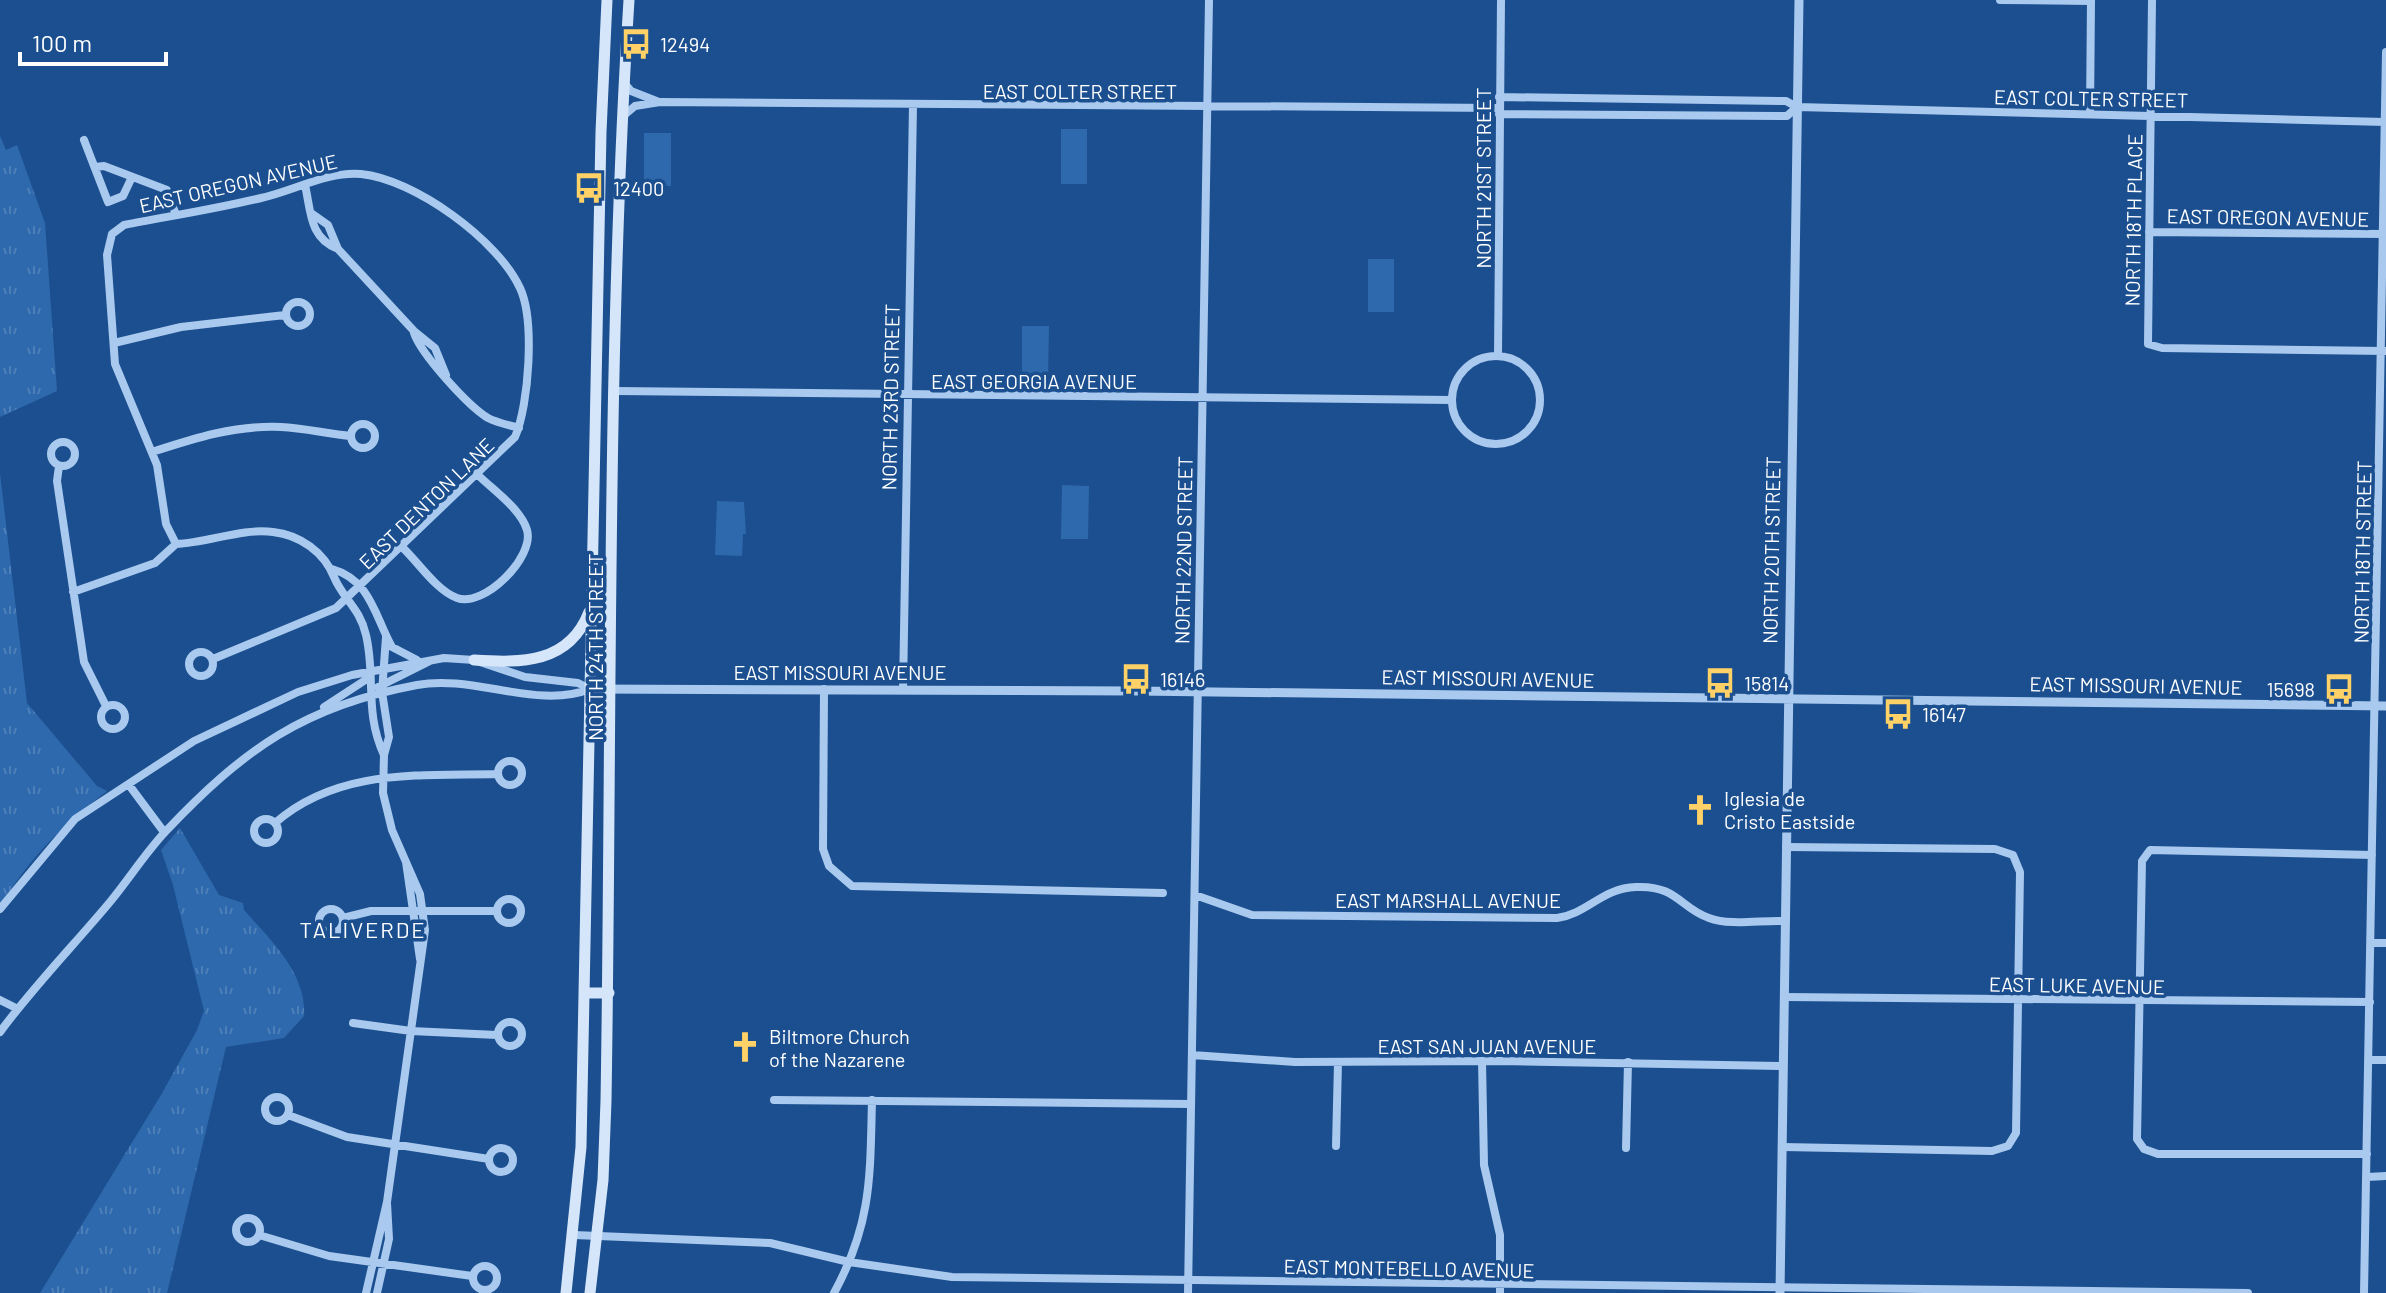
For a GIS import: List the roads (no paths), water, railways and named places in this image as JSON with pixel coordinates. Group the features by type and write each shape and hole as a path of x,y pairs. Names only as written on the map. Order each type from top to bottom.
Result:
{"main road":[{"name":"NORTH 24TH STREET","path":"566,1293 581,1168 601,146 607,0"},
{"name":"NORTH 24TH STREET","path":"590,1293 603,1180 609,993 616,391 622,117 629,0"},
{"path":"474,660 517,663 548,656 576,636 592,604"},
{"path":"585,993 609,993"}],"street":[{"name":"NORTH 22ND STREET","path":"1188,1293 1209,0"},
{"name":"NORTH 21ST STREET","path":"1498,356 1501,0"},
{"name":"NORTH 20TH STREET","path":"1780,1290 1783,921 1799,0"},
{"path":"2000,0 2091,0 2090,114"},
{"name":"NORTH 18TH PLACE","path":"2152,0 2148,344 2162,348 2384,351"},
{"name":"NORTH 18TH STREET","path":"2364,1293 2372,855 2381,706 2386,52"},
{"name":"EAST COLTER STREET","path":"624,83 631,91 660,102"},
{"name":"EAST COLTER STREET","path":"1499,97 1786,101 1797,107 2385,122"},
{"name":"EAST COLTER STREET","path":"622,117 629,108 660,102 1787,116 1797,107"},
{"name":"NORTH 23RD STREET","path":"903,690 913,105"},
{"path":"84,140 108,202 123,196 132,177"},
{"path":"95,167 167,190 176,215"},
{"name":"EAST OREGON AVENUE","path":"114,343 107,255 112,234 124,225 263,198 334,176 361,174 451,211 490,250 522,290 527,322 526,402 519,428"},
{"path":"305,185 316,234 326,245 338,249"},
{"path":"311,213 328,225 338,249 414,331 435,348 446,375 486,416 519,428"},
{"name":"EAST OREGON AVENUE","path":"2149,232 2384,234"},
{"path":"176,544 166,524 152,452 118,375 114,343 181,327 285,315"},
{"path":"1498,356 1525,366 1539,391 1535,420 1526,432 1514,440 1485,443 1461,427 1452,400 1454,386 1471,364 1498,356"},
{"name":"EAST GEORGIA AVENUE","path":"616,391 1452,400"},
{"path":"152,452 195,437 244,428 284,427 351,436"},
{"name":"EAST DENTON LANE","path":"350,598 508,446 519,428"},
{"path":"59,466 57,481 84,662 106,706"},
{"path":"403,548 448,593 462,600 480,597 516,566 528,546 527,529 478,475"},
{"path":"73,592 155,563 176,544 271,531 304,542 332,569 350,598 367,637 368,696 384,755"},
{"path":"332,569 343,572 372,599 392,647 420,660"},
{"path":"213,659 326,614 350,598"},
{"path":"366,1293 387,1202 420,959 424,950 423,909 413,871 406,862 385,810 382,778 389,729 382,668 386,637"},
{"path":"443,680 444,658"},
{"path":"0,1032 164,832 247,753 311,717 370,674 382,668 420,660 474,660 525,677 578,683 590,689"},
{"path":"311,717 368,696 432,660"},
{"path":"0,909 75,819 228,723 298,692 370,674"},
{"path":"382,688 443,680 512,692 578,694 590,689"},
{"name":"EAST MISSOURI AVENUE","path":"590,689 1196,692 2381,706"},
{"path":"824,689 823,842 829,866 852,886 1163,893"},
{"path":"275,823 296,806 324,791 382,778 498,774"},
{"path":"129,785 164,832"},
{"path":"2373,827 2386,828"},
{"path":"1783,1147 1992,1151 2008,1146 2016,1133 2020,872 2013,855 1995,849 1786,847"},
{"path":"2367,1154 2158,1154 2144,1149 2137,1139 2138,1002 2142,861 2150,850 2372,855"},
{"path":"406,862 420,959"},
{"name":"EAST MARSHALL AVENUE","path":"1195,895 1252,915 1557,918 1576,914 1606,894 1646,887 1677,895 1712,920 1783,921"},
{"path":"343,918 371,911 411,909 497,911"},
{"path":"2371,943 2386,943"},
{"name":"EAST LUKE AVENUE","path":"1784,997 2370,1002"},
{"path":"0,1000 18,1009"},
{"path":"353,1023 411,1031 497,1035"},
{"name":"EAST SAN JUAN AVENUE","path":"1192,1055 1338,1062 1628,1062 1783,1066"},
{"path":"2368,1060 2386,1060"},
{"path":"1482,1061 1484,1165 1500,1235 1500,1289"},
{"path":"1336,1146 1338,1062"},
{"path":"1626,1148 1628,1062"},
{"path":"774,1100 1191,1104"},
{"path":"834,1293 863,1229 868,1200 872,1100"},
{"path":"288,1115 330,1133 489,1159"},
{"path":"2367,1177 2386,1176"},
{"path":"377,1293 385,1265 390,1217 387,1202"},
{"path":"259,1235 311,1252 472,1276"},
{"name":"EAST MONTEBELLO AVENUE","path":"574,1235 770,1243 849,1262 952,1277 1346,1288 2248,1293"}],"place":[{"name":"12494","path":"636,44"},
{"name":"12400","path":"589,188"},
{"name":"16146","path":"1136,679"},
{"name":"15814","path":"1720,683"},
{"name":"15698","path":"2339,689"},
{"name":"16147","path":"1898,714"},
{"name":"Iglesia de Cristo Eastside","path":"1700,810"},
{"name":"Biltmore Church of the Nazarene","path":"745,1047"}],"district":[{"name":"TALIVERDE","path":"363,929"}]}
